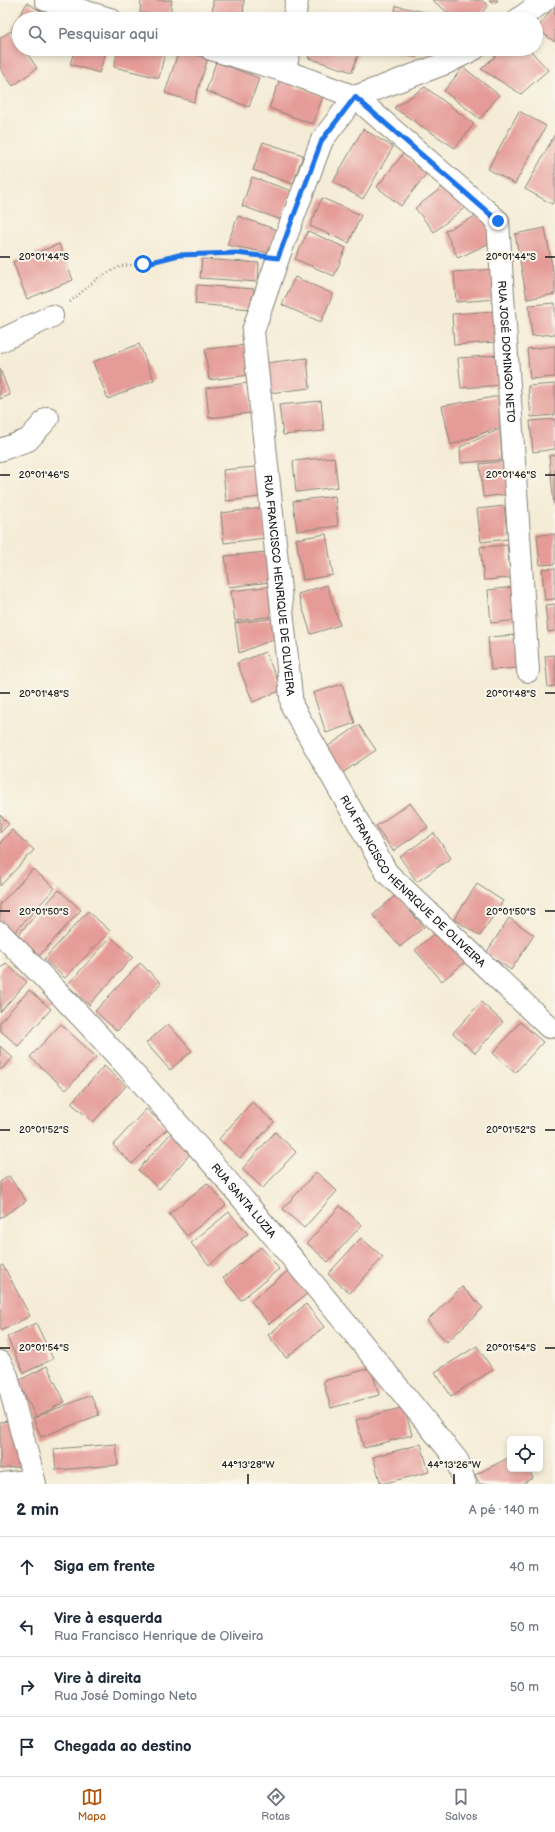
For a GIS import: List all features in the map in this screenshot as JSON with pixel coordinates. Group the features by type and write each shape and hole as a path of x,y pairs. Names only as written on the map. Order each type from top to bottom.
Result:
{"street":[{"path":"46,0 86,12"},
{"path":"295,12 297,0"},
{"path":"529,12 546,0"},
{"path":"235,56 285,71 355,97 446,63 460,56"},
{"path":"285,71 288,56"},
{"name":"RUA FRANCISCO HENRIQUE DE OLIVEIRA","path":"355,97 322,140 278,258 253,331 292,706 388,873 549,1027"},
{"name":"RUA JOSÉ DOMINGO NETO","path":"355,97 498,221 528,671"},
{"path":"0,341 52,316"},
{"path":"0,450 28,440 48,418"},
{"name":"RUA SANTA LUZIA","path":"3,943 155,1096 297,1263 456,1460 465,1484"},
{"path":"0,1362 7,1376 34,1482 3,1484"}],"path":[{"path":"52,316 98,278 121,266 143,264 179,255 236,253 278,258"}],"building":[{"path":"141,0 172,0 170,12 140,12"},
{"path":"213,0 244,0 243,12 212,12"},
{"path":"432,0 481,0 488,5 482,12 447,12"},
{"path":"489,0 498,0 494,4"},
{"path":"27,3 42,12 22,12"},
{"path":"555,5 555,42 543,33 543,21"},
{"path":"396,6 425,12 395,12"},
{"path":"11,31 12,56 29,56 37,68 13,86 0,68 0,38"},
{"path":"73,56 105,56 99,73 70,64"},
{"path":"116,56 164,56 159,78 114,67"},
{"path":"177,56 201,56 208,58 194,102 165,93"},
{"path":"309,56 358,56 352,72 308,58"},
{"path":"495,56 535,56 548,70 521,94 481,69"},
{"path":"216,62 259,78 249,107 206,91"},
{"path":"463,67 499,95 480,119 444,91"},
{"path":"280,80 323,96 313,124 269,108"},
{"path":"425,87 474,124 455,148 394,108"},
{"path":"519,111 546,126 515,184 488,169"},
{"path":"363,129 393,147 363,199 333,182"},
{"path":"555,134 555,199 552,204 525,189"},
{"path":"263,142 303,155 293,184 253,170"},
{"path":"403,154 427,173 401,206 377,187"},
{"path":"252,177 292,191 282,220 242,206"},
{"path":"448,183 467,206 434,232 415,208"},
{"path":"322,198 361,215 349,243 310,226"},
{"path":"482,213 496,240 458,258 445,231"},
{"path":"238,216 277,230 269,253 227,245"},
{"path":"545,228 555,282 555,294 527,299 515,234"},
{"path":"308,231 346,248 334,276 295,259"},
{"path":"59,244 73,280 27,299 13,262"},
{"path":"202,259 259,263 258,282 200,278"},
{"path":"496,269 498,299 456,302 454,272"},
{"path":"295,277 333,294 321,322 282,305"},
{"path":"197,285 254,289 252,309 195,304"},
{"path":"555,303 555,334 532,336 529,305"},
{"path":"494,311 496,342 454,345 452,314"},
{"path":"139,344 154,380 108,399 93,362"},
{"path":"247,345 250,375 209,380 205,349"},
{"path":"555,346 555,377 530,379 527,349"},
{"path":"500,355 503,385 461,388 458,358"},
{"path":"307,358 310,388 269,393 265,363"},
{"path":"0,369 10,395 0,399"},
{"path":"248,383 251,413 209,418 206,388"},
{"path":"555,384 555,415 531,417 528,386"},
{"path":"500,396 502,426 451,445 442,406"},
{"path":"321,401 324,431 283,435 279,405"},
{"path":"555,419 555,449 533,452 530,421"},
{"path":"500,429 502,460 461,463 460,447"},
{"path":"555,455 555,504 554,504 549,456"},
{"path":"334,457 338,487 296,492 293,461"},
{"path":"507,461 510,494 483,497 480,464"},
{"path":"265,466 268,496 226,501 223,470"},
{"path":"335,496 338,526 297,531 293,501"},
{"path":"504,506 508,539 481,542 477,509"},
{"path":"262,508 266,538 224,543 221,513"},
{"path":"326,534 333,575 303,580 296,539"},
{"path":"555,534 555,564 540,565 537,535"},
{"path":"507,545 511,578 484,580 480,547"},
{"path":"267,552 270,582 229,587 225,556"},
{"path":"555,568 555,599 545,600 542,569"},
{"path":"327,585 340,625 311,634 298,594"},
{"path":"273,586 276,616 235,621 231,591"},
{"path":"514,587 518,620 491,623 488,590"},
{"path":"555,604 555,631 548,632 545,605"},
{"path":"277,618 279,637 239,653 235,623"},
{"path":"515,635 519,668 491,670 488,637"},
{"path":"265,652 282,690 253,702 237,663"},
{"path":"555,655 555,686 548,687 545,656"},
{"path":"342,684 355,723 326,733 313,693"},
{"path":"359,725 376,750 341,774 324,749"},
{"path":"410,803 428,827 393,851 376,826"},
{"path":"0,815 9,824 0,833"},
{"path":"12,830 34,850 0,886 0,843"},
{"path":"434,833 451,858 417,882 400,857"},
{"path":"33,869 55,888 11,936 0,927 0,904"},
{"path":"477,884 503,901 480,936 454,919"},
{"path":"59,890 81,910 37,958 15,938"},
{"path":"396,895 424,927 400,947 373,915"},
{"path":"88,911 110,931 65,978 44,959"},
{"path":"509,918 534,935 511,970 486,953"},
{"path":"438,930 465,962 442,981 415,950"},
{"path":"111,937 133,957 89,1005 67,985"},
{"path":"6,963 27,982 0,1012 0,969"},
{"path":"140,963 161,983 117,1031 95,1011"},
{"path":"29,990 51,1009 18,1046 0,1030 0,1022"},
{"path":"481,1002 503,1022 475,1053 453,1033"},
{"path":"520,1022 543,1042 515,1073 493,1053"},
{"path":"61,1024 96,1057 66,1090 30,1057"},
{"path":"168,1024 192,1051 170,1070 146,1043"},
{"path":"0,1046 13,1058 0,1070"},
{"path":"104,1066 126,1086 93,1122 71,1103"},
{"path":"252,1102 274,1122 240,1158 219,1139"},
{"path":"146,1109 168,1128 132,1164 113,1145"},
{"path":"275,1132 296,1152 263,1188 242,1169"},
{"path":"171,1133 192,1152 159,1189 138,1170"},
{"path":"316,1172 337,1191 304,1228 283,1209"},
{"path":"9,1176 26,1201 0,1218 0,1182"},
{"path":"207,1183 226,1205 187,1236 169,1214"},
{"path":"340,1206 362,1225 328,1262 307,1243"},
{"path":"229,1212 248,1234 209,1265 191,1243"},
{"path":"361,1238 383,1257 350,1293 328,1274"},
{"path":"261,1247 279,1269 241,1300 223,1278"},
{"path":"3,1265 30,1316 1,1331 0,1267"},
{"path":"289,1270 308,1293 269,1324 251,1301"},
{"path":"462,1287 483,1308 447,1342 427,1321"},
{"path":"306,1304 324,1327 286,1358 268,1335"},
{"path":"36,1323 53,1359 24,1373 7,1337"},
{"path":"477,1346 493,1370 451,1396 435,1372"},
{"path":"47,1366 65,1402 36,1417 18,1381"},
{"path":"371,1368 379,1395 331,1408 323,1381"},
{"path":"91,1395 99,1415 41,1437 33,1418"},
{"path":"404,1407 412,1435 364,1448 356,1420"},
{"path":"17,1420 24,1466 0,1469 0,1422"},
{"path":"116,1444 118,1465 56,1470 54,1449"},
{"path":"421,1444 429,1472 381,1484 373,1457"},
{"path":"507,1459 507,1472 530,1472 533,1478 521,1484 480,1484 475,1475"}],"route":[{"path":"143,264 179,255 236,253 278,258 322,140 355,97 498,221"}]}
